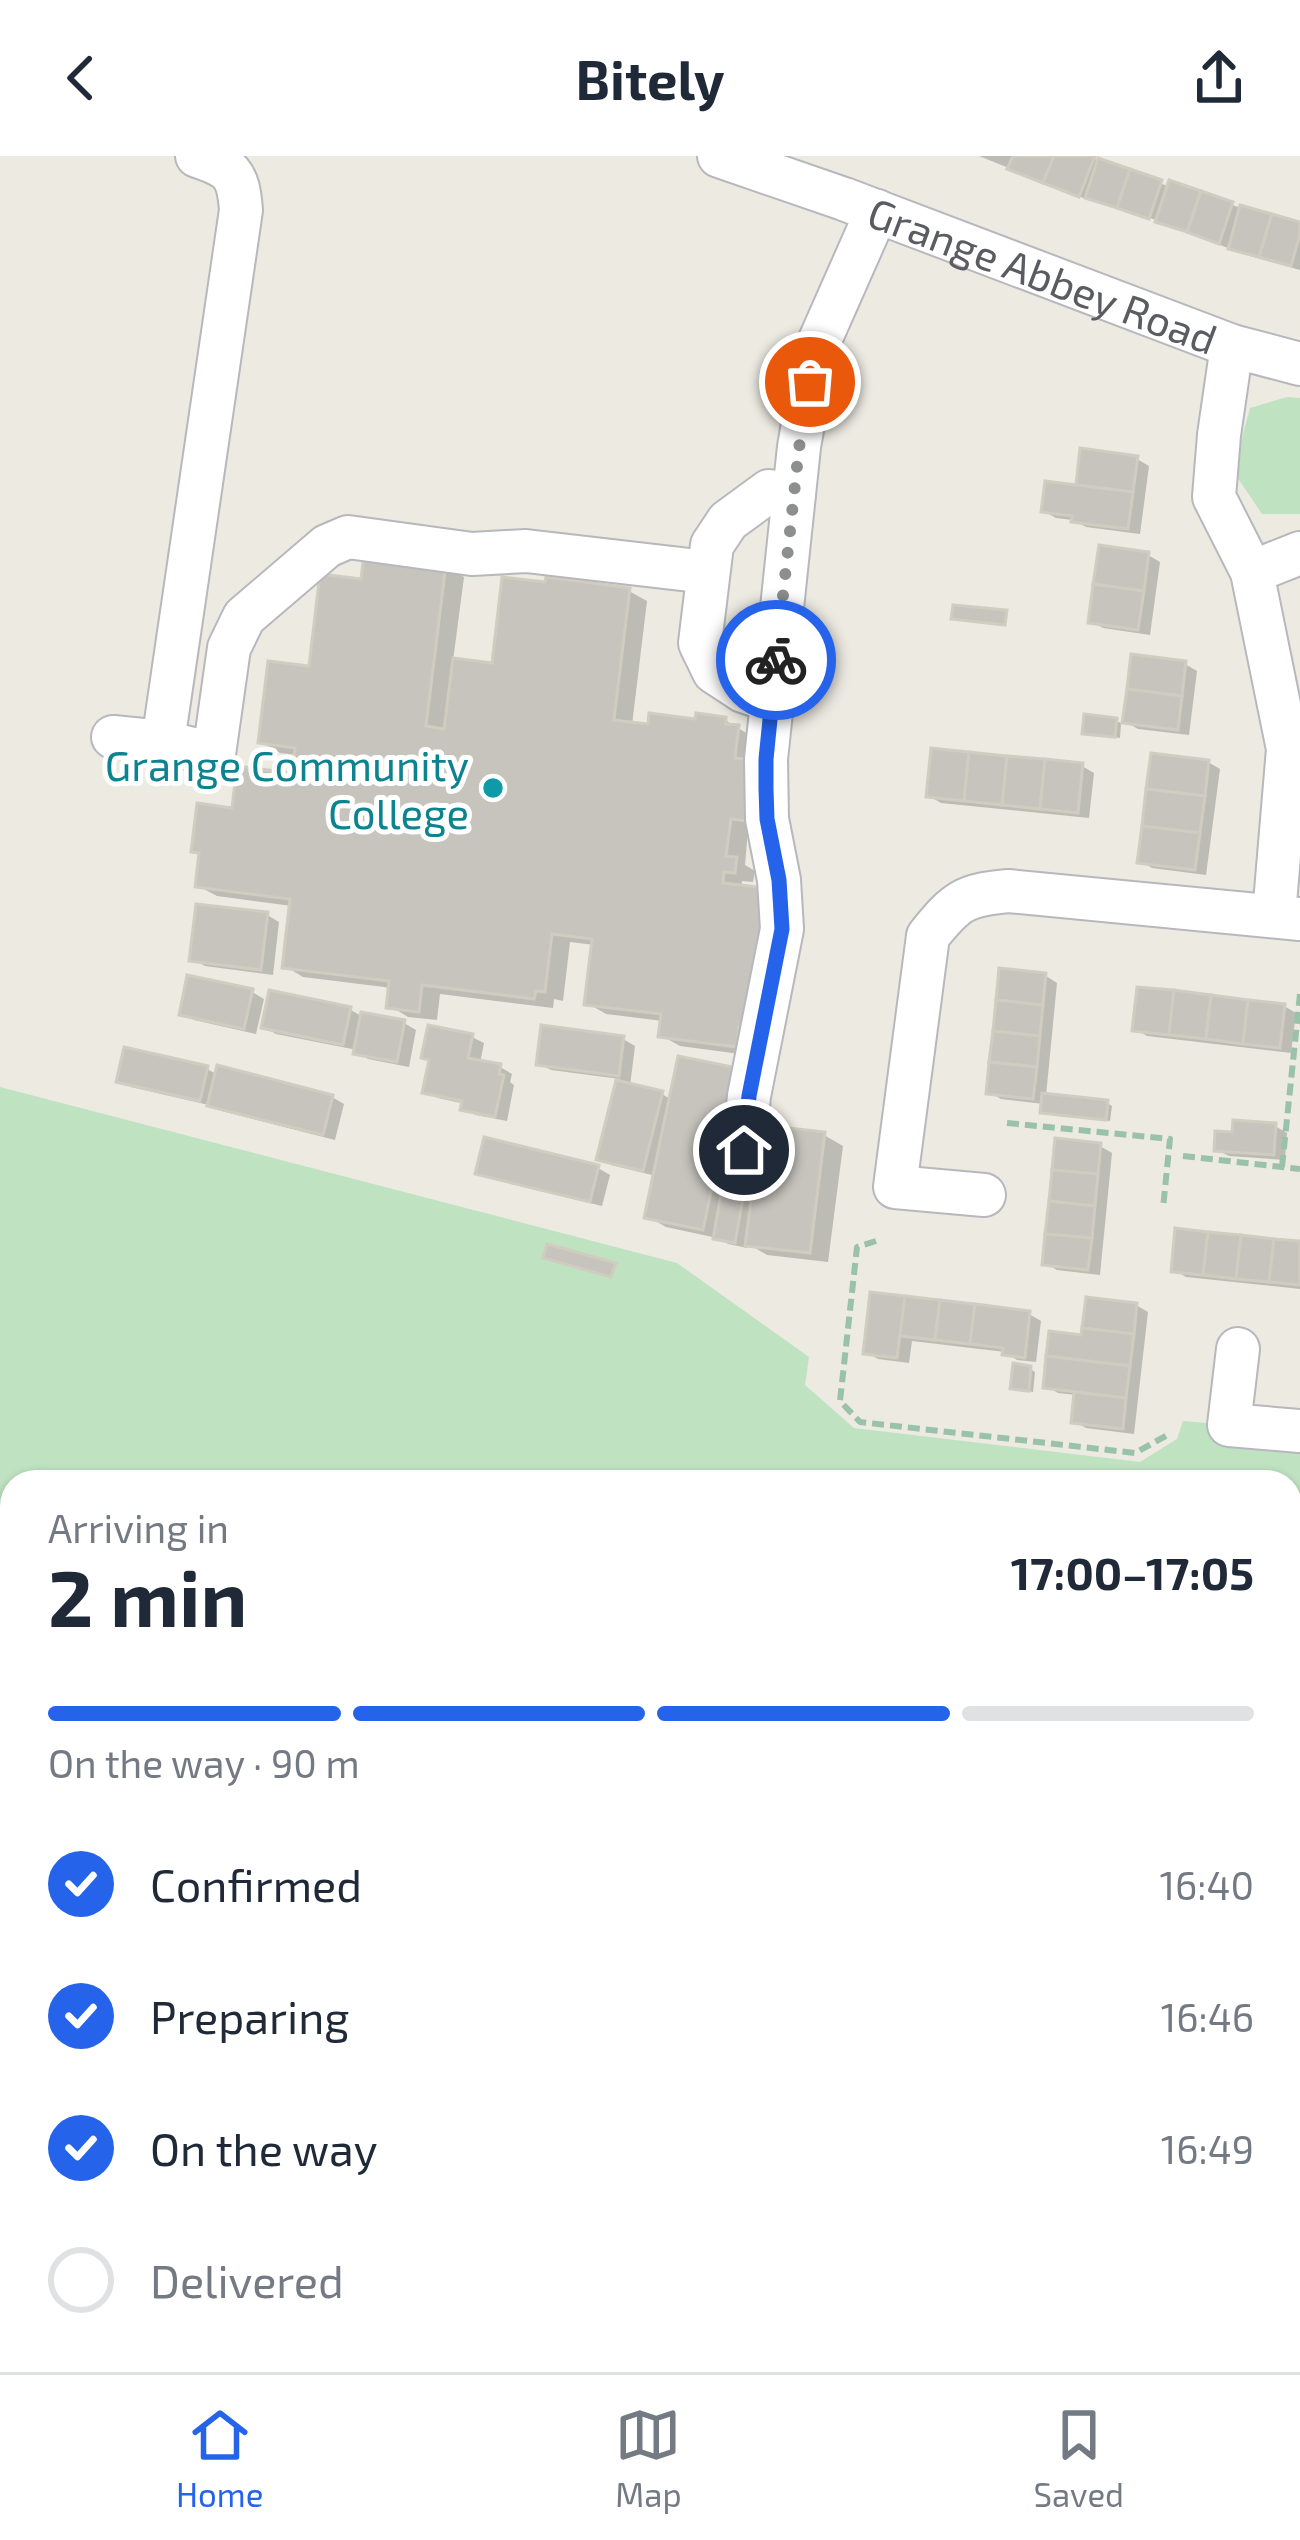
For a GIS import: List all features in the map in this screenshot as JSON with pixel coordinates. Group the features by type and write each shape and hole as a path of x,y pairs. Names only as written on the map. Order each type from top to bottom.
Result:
{"street":[{"path":"163,742 241,210 239,182 225,166 197,156"},
{"name":"Grange Abbey Road","path":"719,156 1232,346 1300,364"},
{"path":"744,1150 749,1096 782,929 779,880 767,819 766,759 799,448 816,349 877,212"},
{"path":"984,1195 895,1187 928,936 952,908 976,894 1008,891 1287,917 1288,749 1252,572 1214,497 1232,346"},
{"path":"772,701 743,691 714,672 700,643 707,572 712,545 728,521 769,491 794,494"},
{"path":"113,737 214,754 229,648 244,617 327,546 348,537 472,554 526,551 707,572"},
{"path":"1252,572 1300,553"},
{"path":"1238,1349 1229,1425 1300,1431"}],"path":[{"path":"1282,1167 1300,994"},
{"path":"1007,1124 1170,1139 1163,1208"},
{"path":"1183,1156 1300,1169"},
{"path":"876,1240 857,1247 840,1401 860,1423 1136,1453 1171,1433"}],"green space":[{"path":"1300,398 1300,514 1262,514 1233,471 1250,408"},
{"path":"0,1087 677,1263 809,1357 805,1385 854,1428 1140,1462 1177,1439 1183,1421 1300,1431 1300,1470 0,1470"}],"building":[{"path":"1013,156 1054,156 1043,183 1007,169"},
{"path":"1054,156 1095,156 1079,197 1043,183"},
{"path":"1098,158 1130,169 1117,208 1085,198"},
{"path":"1130,169 1162,180 1149,219 1117,208"},
{"path":"1169,180 1201,191 1187,232 1155,222"},
{"path":"1201,191 1233,202 1219,244 1187,232"},
{"path":"1240,205 1272,214 1259,257 1228,249"},
{"path":"1272,214 1300,222 1291,266 1259,257"},
{"path":"1080,448 1138,456 1133,492 1076,485"},
{"path":"1045,481 1133,492 1128,529 1071,522 1072,516 1041,512"},
{"path":"1099,545 1149,552 1144,591 1093,584"},
{"name":"Grange Community College","path":"364,553 446,564 426,726 444,729 453,658 492,663 502,577 545,582 546,577 630,588 614,720 648,724 649,713 695,719 696,713 726,717 726,724 739,725 735,758 756,761 748,821 731,819 726,856 737,857 735,873 724,872 723,883 775,889 747,1028 739,1027 737,1047 658,1037 661,1014 584,1005 592,939 552,934 545,992 536,991 534,999 422,985 419,1012 386,1008 389,981 282,968 290,899 195,887 199,853 191,852 197,803 232,808 237,766 292,773 295,748 258,743 268,661 309,666 320,574 361,579"},
{"path":"1093,584 1144,591 1138,630 1088,623"},
{"path":"953,605 1007,610 1005,625 951,619"},
{"path":"1131,654 1186,661 1182,696 1127,689"},
{"path":"1127,689 1182,696 1178,730 1122,723"},
{"path":"1084,714 1117,718 1115,737 1082,734"},
{"path":"931,748 969,752 964,801 926,797"},
{"path":"969,752 1007,756 1002,805 964,801"},
{"path":"1151,753 1209,760 1205,796 1146,789"},
{"path":"1007,756 1045,759 1040,809 1002,805"},
{"path":"1045,759 1083,763 1078,813 1040,809"},
{"path":"1146,789 1205,796 1200,833 1142,826"},
{"path":"1142,826 1200,833 1195,870 1137,863"},
{"path":"196,904 268,912 261,970 189,961"},
{"path":"999,968 1046,973 1043,1005 996,1000"},
{"path":"187,975 253,989 244,1029 179,1015"},
{"path":"1137,987 1174,990 1169,1035 1132,1031"},
{"path":"269,990 351,1007 343,1045 261,1028"},
{"path":"1174,990 1211,995 1206,1039 1169,1035"},
{"path":"1211,995 1248,1000 1243,1044 1206,1039"},
{"path":"996,1000 1043,1005 1040,1036 993,1031"},
{"path":"1248,1000 1285,1004 1280,1048 1243,1044"},
{"path":"361,1012 405,1020 397,1062 353,1054"},
{"path":"428,1025 473,1034 468,1058 501,1064 499,1074 504,1075 495,1117 460,1110 462,1101 422,1093 429,1060 421,1058"},
{"path":"541,1025 624,1036 619,1076 536,1065"},
{"path":"993,1031 1040,1036 1037,1067 989,1062"},
{"path":"124,1047 208,1066 200,1101 116,1082"},
{"path":"678,1056 737,1068 703,1230 644,1218"},
{"path":"989,1062 1037,1067 1033,1099 986,1094"},
{"path":"217,1065 333,1095 323,1135 207,1106"},
{"path":"616,1080 663,1091 643,1171 596,1160"},
{"path":"1042,1093 1108,1100 1106,1120 1040,1113"},
{"path":"1233,1120 1276,1123 1274,1155 1214,1151 1215,1131 1232,1132"},
{"path":"761,1125 825,1132 810,1253 745,1246"},
{"path":"484,1137 599,1165 590,1202 475,1174"},
{"path":"1055,1138 1101,1143 1098,1174 1052,1170"},
{"path":"1052,1170 1098,1174 1095,1206 1049,1201"},
{"path":"725,1171 747,1175 735,1243 713,1239"},
{"path":"1049,1201 1095,1206 1092,1238 1045,1234"},
{"path":"1175,1228 1208,1232 1203,1275 1171,1272"},
{"path":"1208,1232 1241,1235 1236,1279 1203,1275"},
{"path":"1045,1234 1092,1238 1088,1270 1042,1265"},
{"path":"1241,1235 1274,1239 1269,1282 1236,1279"},
{"path":"1274,1239 1300,1241 1300,1285 1269,1282"},
{"path":"547,1244 616,1263 611,1277 543,1258"},
{"path":"870,1292 905,1296 897,1358 863,1354"},
{"path":"905,1296 940,1300 935,1340 900,1336"},
{"path":"1086,1297 1137,1303 1134,1334 1082,1328"},
{"path":"940,1300 975,1304 970,1344 935,1340"},
{"path":"975,1304 1030,1311 1025,1358 1002,1355 1003,1348 970,1344"},
{"path":"1082,1328 1134,1334 1130,1366 1046,1356 1049,1331 1081,1335"},
{"path":"1046,1356 1130,1366 1126,1398 1043,1388"},
{"path":"1013,1363 1031,1366 1029,1391 1010,1389"},
{"path":"1074,1392 1126,1398 1123,1429 1071,1423"}],"way so far":[{"path":"776,660 810,382"}],"place":[{"name":"Grange Community College","path":"493,788"}],"route":[{"path":"744,1150 749,1096 782,929 766,789 776,660"}]}
